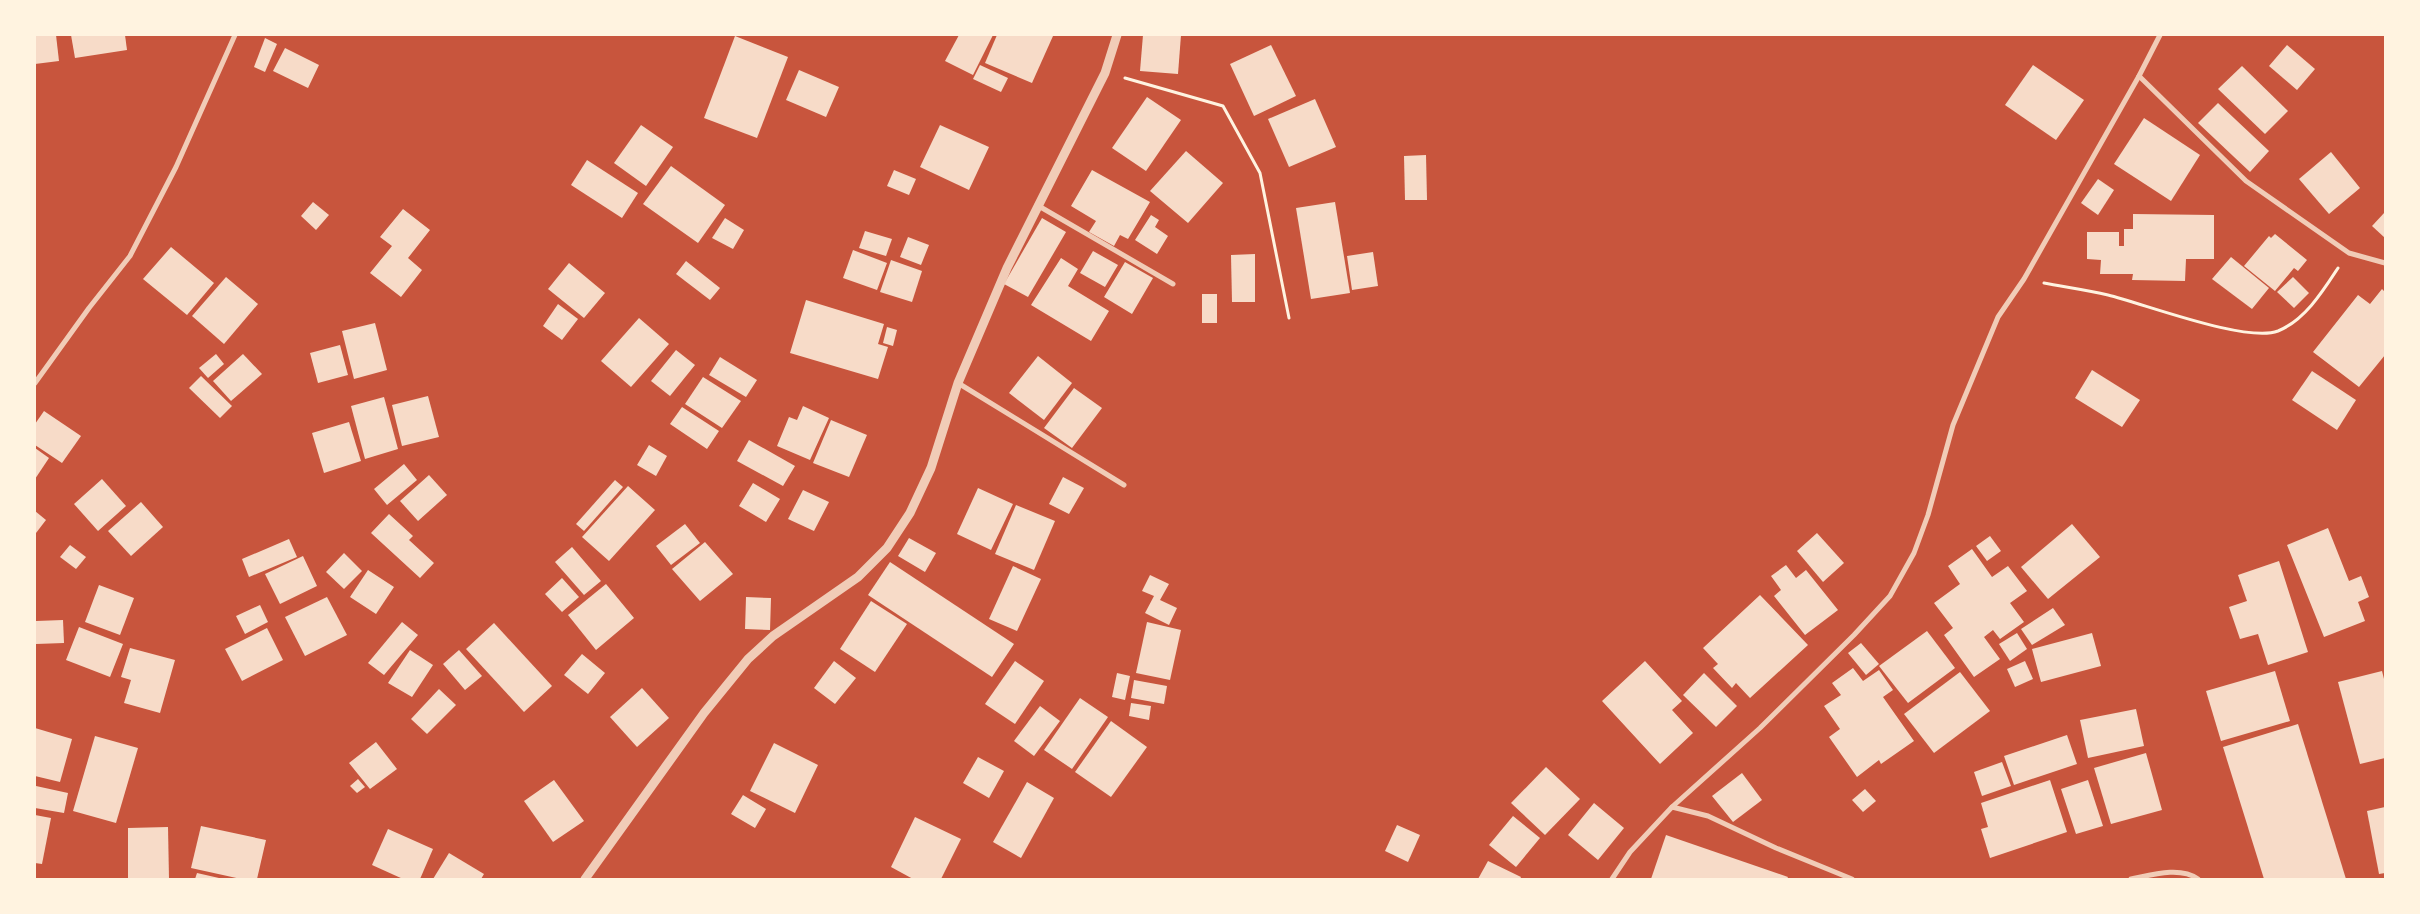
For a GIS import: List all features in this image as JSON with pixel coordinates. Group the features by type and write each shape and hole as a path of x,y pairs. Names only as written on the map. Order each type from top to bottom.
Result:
{"street":[{"path":"35,383 89,308 130,256 176,167 235,35"},
{"path":"585,879 704,713 748,659 773,636 858,577 887,548 910,513 931,468 958,383 1037,205 1105,73 1117,35"},
{"path":"1612,879 1630,852 1672,807 1760,728 1854,635 1890,596 1914,553 1928,515 1953,425 1998,317 2024,279 2139,76 2160,35"},
{"path":"2139,76 2246,181 2349,252 2385,263"},
{"path":"1037,205 1173,284"},
{"path":"958,383 1124,485"},
{"path":"1672,807 1708,816 1776,848 1852,879"},
{"path":"2131,879 2167,872 2193,876 2198,879"}],"path":[{"path":"1105,73 1222,106 1260,173 1289,318"},
{"path":"2024,279 2108,295 2233,330 2256,333 2277,331 2292,323 2307,311 2349,252"}],"building":[{"path":"35,35 56,35 59,61 35,64"},
{"path":"71,35 125,35 127,50 75,58"},
{"path":"959,35 993,35 973,75 945,61"},
{"path":"997,35 1053,36 1032,83 985,63"},
{"path":"1143,35 1181,35 1178,74 1140,71"},
{"path":"735,36 788,57 757,138 704,118"},
{"path":"265,38 277,44 265,72 254,67"},
{"path":"1271,45 1296,96 1254,116 1230,64"},
{"path":"2287,45 2315,69 2297,90 2269,66"},
{"path":"285,48 319,65 308,88 273,71"},
{"path":"980,65 1008,78 1001,92 973,79"},
{"path":"2033,65 2084,100 2056,140 2005,105"},
{"path":"2242,66 2288,111 2265,134 2218,89"},
{"path":"799,70 839,87 826,117 786,100"},
{"path":"1147,97 1181,120 1146,171 1112,148"},
{"path":"1315,99 1336,147 1289,167 1268,119"},
{"path":"2218,103 2269,151 2250,172 2198,123"},
{"path":"2144,118 2200,155 2171,201 2114,164"},
{"path":"641,125 673,147 646,186 614,163"},
{"path":"940,125 989,147 969,190 920,167"},
{"path":"1186,151 1223,183 1188,223 1150,191"},
{"path":"2331,152 2360,188 2329,214 2299,179"},
{"path":"1426,155 1427,200 1405,200 1404,156"},
{"path":"587,160 638,193 622,218 571,185"},
{"path":"671,166 725,205 698,243 643,204"},
{"path":"894,170 916,179 909,195 887,186"},
{"path":"1092,170 1150,202 1128,239 1120,235 1114,246 1089,232 1096,221 1071,206"},
{"path":"2098,179 2114,190 2098,215 2081,203"},
{"path":"313,202 329,215 316,230 301,216"},
{"path":"1335,202 1350,293 1311,299 1296,208"},
{"path":"403,209 430,230 408,258 422,270 401,297 370,273 392,246 380,237"},
{"path":"2385,212 2385,238 2372,226"},
{"path":"2133,214 2214,215 2214,259 2186,259 2185,281 2132,280 2133,274 2100,274 2101,260 2087,259 2087,232 2119,232 2119,246 2124,246 2124,229 2133,229"},
{"path":"1151,215 1159,220 1155,227 1168,236 1157,254 1135,240"},
{"path":"725,218 744,230 733,249 712,238"},
{"path":"1042,218 1066,232 1028,297 1004,284"},
{"path":"865,231 892,239 886,256 859,248"},
{"path":"2275,234 2307,260 2298,271 2294,268 2275,291 2244,266 2269,236 2271,238"},
{"path":"908,237 929,245 921,265 900,257"},
{"path":"171,247 214,283 187,315 143,279"},
{"path":"853,250 887,263 877,290 843,278"},
{"path":"1093,251 1118,265 1105,287 1080,273"},
{"path":"1373,252 1378,286 1352,290 1347,256"},
{"path":"1255,254 1255,302 1232,302 1231,255"},
{"path":"2231,257 2269,288 2252,309 2212,279"},
{"path":"1061,258 1078,269 1068,286 1109,311 1091,341 1031,305"},
{"path":"891,260 922,271 912,302 880,292"},
{"path":"686,261 720,288 710,300 676,274"},
{"path":"1125,262 1153,278 1132,314 1104,297"},
{"path":"569,263 605,293 584,318 548,289"},
{"path":"226,277 258,304 224,344 192,316"},
{"path":"2293,277 2309,293 2294,308 2277,292"},
{"path":"2382,289 2385,292 2385,355 2359,387 2313,352 2358,295 2370,304"},
{"path":"1202,294 1217,294 1217,323 1202,323"},
{"path":"806,300 884,324 878,344 888,347 878,379 790,353"},
{"path":"558,304 578,319 562,340 543,326"},
{"path":"639,318 669,344 631,387 601,361"},
{"path":"375,323 387,370 354,379 342,331"},
{"path":"887,327 897,330 893,346 883,343"},
{"path":"340,345 348,375 318,383 310,353"},
{"path":"676,350 695,365 670,396 651,381"},
{"path":"216,354 224,364 208,378 199,368"},
{"path":"243,354 262,374 231,401 213,381"},
{"path":"1038,356 1072,383 1044,420 1009,393"},
{"path":"720,357 757,380 746,397 709,375"},
{"path":"2092,370 2140,400 2122,427 2075,398"},
{"path":"2312,371 2356,400 2337,430 2292,400"},
{"path":"201,376 232,406 220,418 189,388"},
{"path":"703,377 741,401 722,428 685,404"},
{"path":"1074,388 1102,408 1072,448 1044,428"},
{"path":"428,396 439,437 402,446 392,405"},
{"path":"384,397 398,449 365,459 351,406"},
{"path":"803,406 829,418 810,460 777,446 789,417 797,420"},
{"path":"682,407 719,431 707,449 670,424"},
{"path":"44,411 81,436 62,463 35,445 35,424"},
{"path":"831,420 867,435 849,477 813,463"},
{"path":"349,422 361,461 324,473 312,433"},
{"path":"749,440 795,466 783,486 737,461"},
{"path":"649,445 667,456 656,476 637,465"},
{"path":"35,448 49,458 35,479"},
{"path":"404,464 417,480 387,505 374,489"},
{"path":"429,475 447,495 418,521 400,501"},
{"path":"1063,477 1084,488 1069,514 1049,504"},
{"path":"102,479 126,506 98,531 74,504"},
{"path":"615,480 623,487 584,531 576,524"},
{"path":"753,483 780,499 766,522 739,506"},
{"path":"628,486 655,510 609,561 582,537"},
{"path":"978,488 1013,504 991,550 957,534"},
{"path":"803,490 829,502 814,531 788,519"},
{"path":"141,502 163,527 131,556 108,531"},
{"path":"1016,505 1055,521 1034,570 995,554"},
{"path":"35,511 46,520 36,533 35,532"},
{"path":"389,514 413,536 409,540 434,563 420,578 371,533"},
{"path":"685,524 700,543 671,565 656,546"},
{"path":"2072,524 2100,557 2048,599 2021,567"},
{"path":"2328,528 2349,581 2361,576 2369,597 2358,602 2365,621 2324,637 2287,545"},
{"path":"1817,533 1844,563 1823,582 1797,551"},
{"path":"1990,536 2001,551 1987,561 1976,546"},
{"path":"909,538 936,553 925,572 898,556"},
{"path":"289,539 297,557 249,577 242,559"},
{"path":"705,542 733,574 700,601 672,569"},
{"path":"70,545 86,557 76,569 60,557"},
{"path":"572,547 601,581 584,595 555,562"},
{"path":"1972,549 1992,577 2008,566 2027,591 2010,603 2024,622 2000,639 1993,630 1984,637 2000,659 1974,677 1944,635 1953,628 1934,603 1960,584 1948,566"},
{"path":"344,553 362,571 344,589 326,572"},
{"path":"303,556 317,586 280,604 265,574"},
{"path":"2279,561 2308,652 2268,665 2258,634 2240,639 2229,607 2247,601 2238,575"},
{"path":"890,562 1014,644 992,677 868,595"},
{"path":"1786,565 1796,578 1806,570 1838,610 1805,635 1774,596 1781,590 1771,576"},
{"path":"1013,566 1041,579 1017,631 989,619"},
{"path":"368,570 394,587 376,614 350,597"},
{"path":"1150,575 1169,584 1160,600 1177,608 1169,625 1145,613 1154,596 1142,591"},
{"path":"562,578 579,597 562,612 545,594"},
{"path":"606,584 634,618 596,650 568,615"},
{"path":"99,585 134,598 120,635 85,622"},
{"path":"1760,595 1808,645 1750,698 1736,683 1732,688 1713,668 1718,664 1703,648"},
{"path":"327,597 347,635 305,656 285,617"},
{"path":"746,597 771,598 770,630 745,629"},
{"path":"871,601 907,624 875,672 840,649"},
{"path":"260,605 268,622 245,634 236,616"},
{"path":"2053,608 2065,625 2032,645 2021,629"},
{"path":"63,620 64,643 36,644 36,621"},
{"path":"402,622 418,635 384,675 368,663"},
{"path":"1147,622 1181,630 1170,680 1136,673"},
{"path":"494,623 552,686 524,712 466,649"},
{"path":"79,627 123,644 110,677 66,660"},
{"path":"267,628 283,660 242,681 225,649"},
{"path":"1927,631 1955,668 1908,703 1879,666"},
{"path":"2017,633 2027,649 2010,661 1999,644"},
{"path":"2092,633 2101,666 2041,682 2032,649"},
{"path":"1861,643 1879,664 1866,675 1848,653"},
{"path":"130,648 175,660 160,713 124,703 131,680 121,677"},
{"path":"410,650 433,665 412,697 388,683"},
{"path":"459,650 482,676 465,690 443,664"},
{"path":"582,654 605,673 588,694 564,675"},
{"path":"834,661 856,678 835,704 814,688"},
{"path":"1015,661 1044,681 1015,724 985,704"},
{"path":"1645,661 1682,701 1672,710 1693,733 1660,764 1602,701"},
{"path":"2025,661 2033,679 2015,687 2007,669"},
{"path":"1853,668 1863,681 1879,670 1893,690 1883,697 1914,741 1881,764 1879,760 1857,777 1829,737 1840,729 1824,706 1841,695 1832,683"},
{"path":"2275,671 2290,721 2221,741 2206,691"},
{"path":"2382,671 2385,683 2385,758 2360,764 2338,682"},
{"path":"1960,672 1990,711 1934,753 1904,714"},
{"path":"1117,673 1130,676 1125,700 1112,697"},
{"path":"1704,673 1737,706 1716,727 1683,695"},
{"path":"1134,680 1167,686 1164,704 1131,698"},
{"path":"642,688 669,718 637,747 610,717"},
{"path":"439,689 456,705 427,734 411,719"},
{"path":"1080,698 1108,717 1072,769 1044,750"},
{"path":"1131,703 1151,706 1149,720 1129,716"},
{"path":"1040,706 1060,721 1034,756 1014,741"},
{"path":"2136,709 2144,746 2088,758 2080,720"},
{"path":"1111,721 1147,747 1111,797 1075,772"},
{"path":"2298,724 2346,879 2264,879 2223,747"},
{"path":"35,728 72,739 60,782 35,776"},
{"path":"2067,735 2077,764 2014,785 2004,756"},
{"path":"95,736 138,748 116,823 73,811"},
{"path":"376,742 397,769 370,789 349,763"},
{"path":"774,743 818,765 795,813 750,791"},
{"path":"2146,753 2162,810 2111,824 2094,768"},
{"path":"978,757 1004,771 989,798 963,783"},
{"path":"2002,762 2011,786 1982,796 1974,772"},
{"path":"1546,767 1580,799 1545,835 1511,803"},
{"path":"1742,773 1762,800 1733,822 1712,796"},
{"path":"358,779 365,787 357,793 350,786"},
{"path":"554,780 584,821 553,842 524,801"},
{"path":"2050,780 2067,832 1990,858 1981,829 1988,827 1981,803"},
{"path":"2088,780 2103,826 2076,834 2061,789"},
{"path":"1027,782 1054,798 1021,858 993,842"},
{"path":"36,786 68,793 64,813 35,808"},
{"path":"1865,789 1876,801 1863,812 1852,800"},
{"path":"743,795 766,809 755,828 731,814"},
{"path":"1594,803 1624,828 1598,860 1568,835"},
{"path":"2385,807 2385,873 2379,874 2367,811"},
{"path":"35,815 51,818 42,864 35,863"},
{"path":"1513,816 1540,838 1516,867 1489,845"},
{"path":"915,817 961,839 941,879 913,879 891,867"},
{"path":"1397,825 1420,835 1408,862 1385,851"},
{"path":"201,826 266,840 257,879 241,879 191,868"},
{"path":"168,827 169,879 128,879 128,828"},
{"path":"388,829 433,849 420,879 403,879 372,865"},
{"path":"1666,835 1788,877 1787,879 1651,879"},
{"path":"449,853 484,874 481,879 433,879"},
{"path":"1488,861 1521,877 1520,879 1478,879"},
{"path":"197,873 219,878 219,879 195,879"}]}
